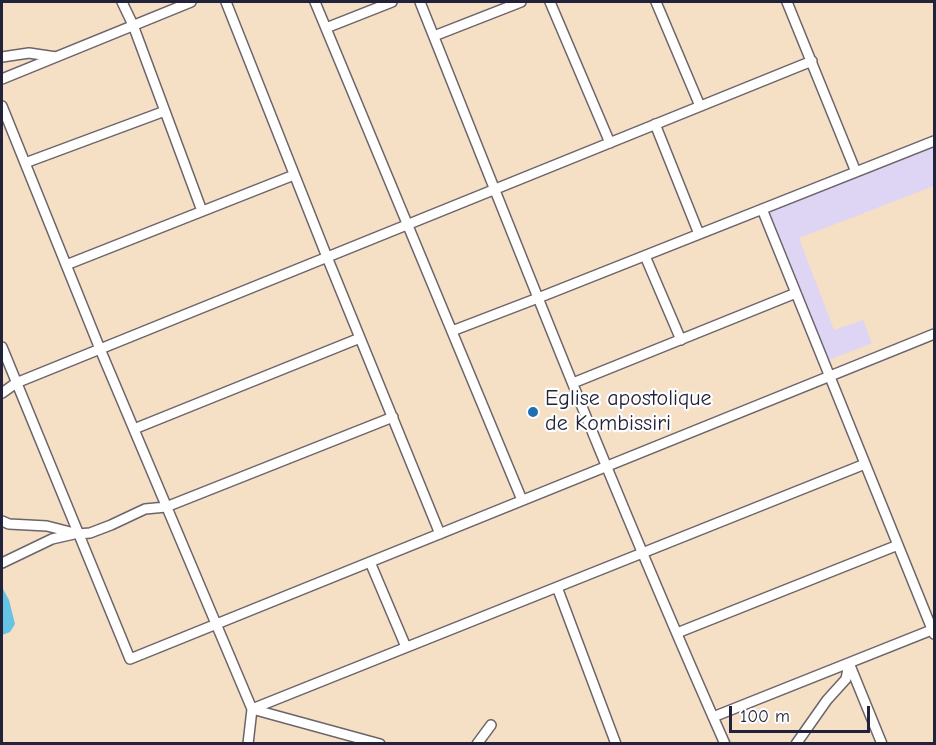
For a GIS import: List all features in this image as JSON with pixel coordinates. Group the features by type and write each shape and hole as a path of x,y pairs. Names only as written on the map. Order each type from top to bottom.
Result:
{"street":[{"path":"122,2 202,211"},
{"path":"2,79 191,2"},
{"path":"226,2 440,534"},
{"path":"315,2 522,500"},
{"path":"326,28 392,2"},
{"path":"420,2 538,298 725,744"},
{"path":"434,36 521,2"},
{"path":"550,2 610,143"},
{"path":"656,2 700,106"},
{"path":"788,2 856,172"},
{"path":"2,57 29,53 56,57"},
{"path":"2,393 16,383 812,61"},
{"path":"2,106 100,349 252,709 249,744"},
{"path":"25,163 165,111"},
{"path":"655,124 699,234"},
{"path":"452,331 934,141"},
{"path":"66,265 294,175"},
{"path":"713,717 934,631 762,209"},
{"path":"645,256 681,340"},
{"path":"573,383 796,293"},
{"path":"2,347 130,659 934,334"},
{"path":"134,429 360,338"},
{"path":"2,563 52,539 90,533 145,509 166,507 393,417"},
{"path":"252,709 865,464"},
{"path":"2,521 9,524 47,526 78,534"},
{"path":"677,633 898,546"},
{"path":"370,562 406,647"},
{"path":"557,587 616,744"},
{"path":"796,744 827,700 846,679 849,663"},
{"path":"849,663 882,744"},
{"path":"252,709 380,744"},
{"path":"477,744 491,725"}],"shaded area":[{"path":"934,141 934,186 799,238 834,330 863,320 872,343 824,362 762,209"}],"water":[{"path":"2,587 9,600 15,624 10,632 2,635"}],"place":[{"name":"Eglise apostolique de Kombissiri","path":"533,412"}]}
